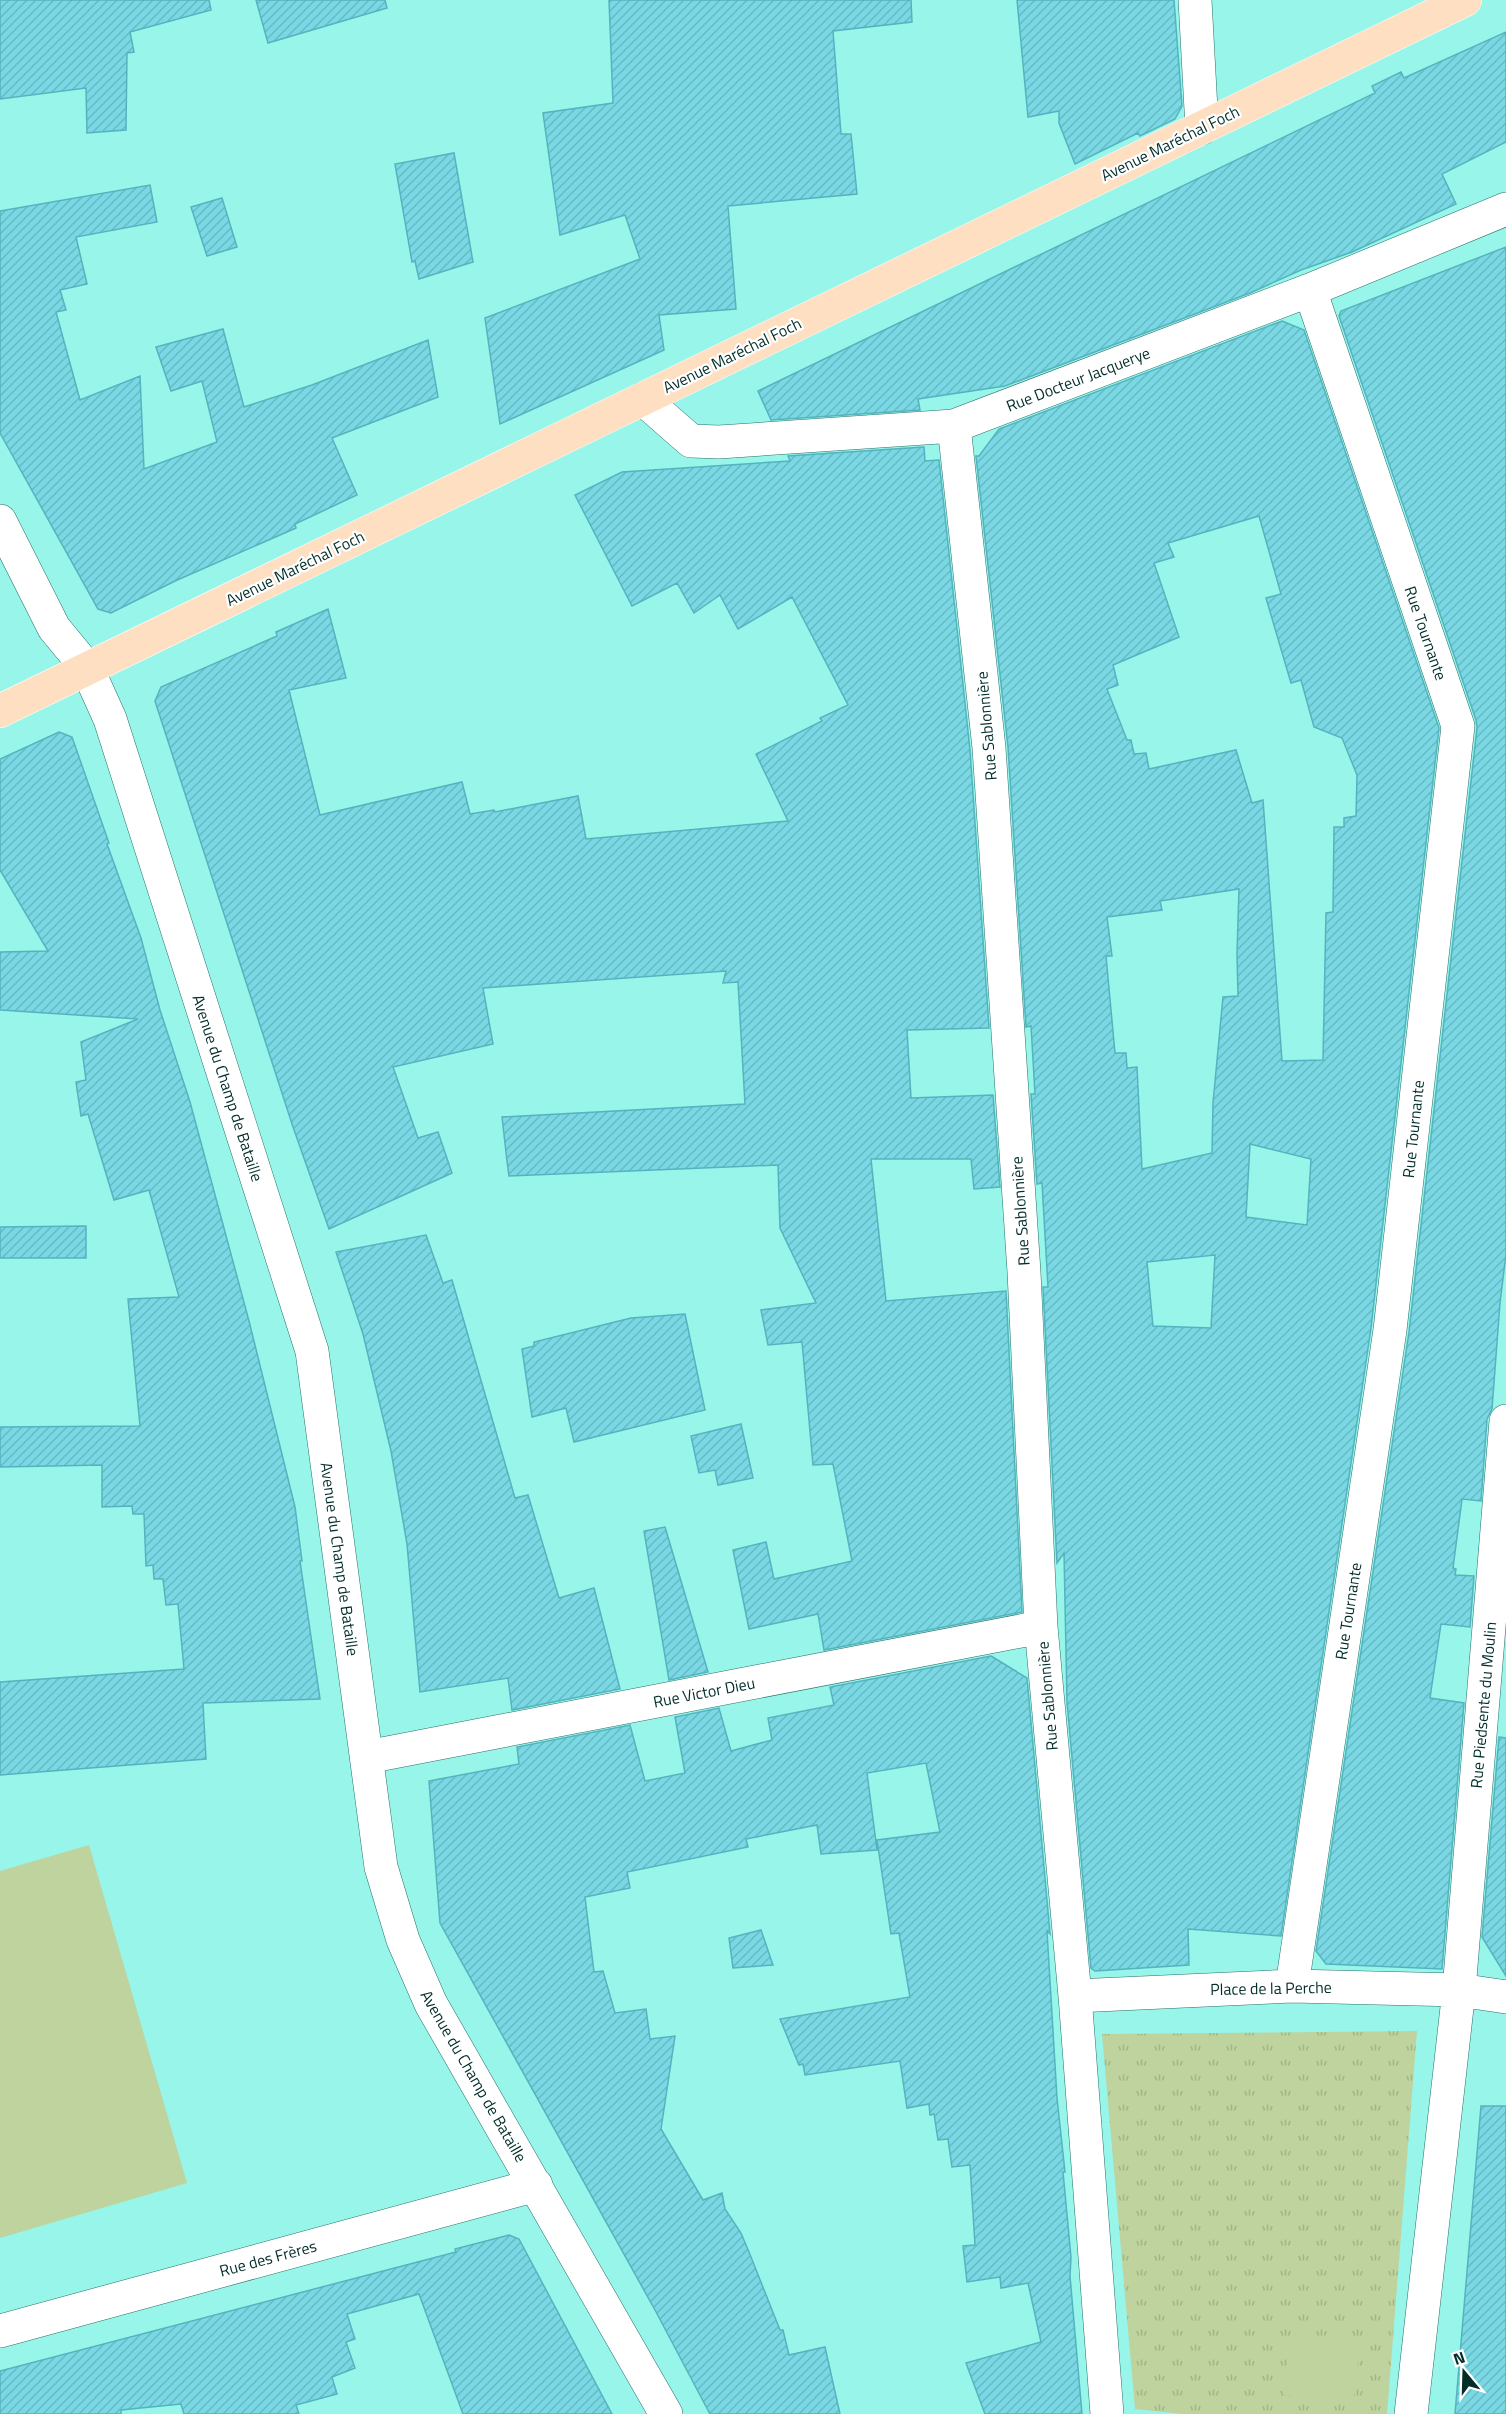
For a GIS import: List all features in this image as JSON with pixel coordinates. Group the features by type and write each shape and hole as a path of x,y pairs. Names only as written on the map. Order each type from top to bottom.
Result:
{"main road":[{"name":"Avenue Maréchal Foch","path":"0,711 1465,0"}],"street":[{"path":"1196,0 1202,128"},
{"name":"Rue Docteur Jacquerye","path":"643,399 691,441 719,442 954,426 1310,290 1506,209"},
{"name":"Rue Tournante","path":"1292,1986 1390,1330 1458,726 1310,290"},
{"name":"Rue Sablonnière","path":"954,426 989,748 1022,1249 1041,1628 1075,1996"},
{"name":"Avenue du Champ de Bataille","path":"0,521 54,628 87,668 110,719 312,1351 381,1867 403,1940 430,2004 666,2414"},
{"name":"Rue Piedsente du Moulin","path":"1459,1990 1506,1421"},
{"name":"Rue Victor Dieu","path":"367,1757 1041,1628"},
{"name":"Place de la Perche","path":"1075,1996 1292,1986 1459,1990 1506,1997"},
{"path":"1411,2414 1459,1990"},
{"path":"1075,1996 1107,2414"},
{"name":"Rue des Frères","path":"0,2331 536,2185"}],"green space":[{"path":"89,1845 187,2183 0,2238 0,1871"},
{"path":"1417,2031 1387,2414 1183,2414 1135,2409 1102,2034"},
{"path":"1291,2338 1360,2344 1354,2399 1284,2395"}],"building":[{"path":"0,0 209,0 211,10 130,32 134,52 127,53 126,130 87,133 86,88 0,99"},
{"path":"256,0 385,0 387,8 268,43"},
{"path":"609,0 911,0 912,22 833,31 841,134 851,134 857,194 728,206 736,309 659,315 664,350 500,424 485,318 640,259 625,215 560,235 543,113 613,103"},
{"path":"1017,0 1174,0 1182,106 1175,119 1140,136 1138,133 1075,164 1059,123 1059,111 1028,117"},
{"path":"1506,32 1506,142 1442,174 1456,204 1352,252 1005,386 918,399 920,410 771,420 758,391 1375,93 1372,86 1401,72 1404,78"},
{"path":"454,153 473,262 419,279 415,261 412,262 395,164"},
{"path":"150,185 157,222 76,237 87,284 60,290 66,310 56,312 80,400 140,376 144,469 217,442 202,381 171,391 156,347 223,329 244,407 312,385 428,340 438,397 332,438 357,495 295,524 296,528 175,581 111,613 98,609 0,433 0,211"},
{"path":"222,198 237,247 207,256 191,207"},
{"path":"1506,247 1506,1254 1492,1409 1487,1419 1481,1501 1462,1499 1453,1568 1456,1569 1455,1575 1474,1576 1470,1627 1441,1624 1430,1698 1464,1703 1442,1969 1326,1964 1316,1951 1409,1332 1477,728 1339,316 1341,311"},
{"path":"1282,321 1304,330 1439,728 1371,1328 1281,1936 1188,1929 1189,1965 1095,1971 1091,1968 1067,1702 1064,1553 1057,1563 1043,1287 1048,1287 1042,1183 1037,1184 1031,1094 1035,1094 1031,1026 1026,1027 1008,747 976,456 979,456 999,429","holes":["1259,516 1281,594 1266,598 1291,683 1301,680 1314,727 1342,738 1357,775 1356,816 1344,818 1344,827 1334,827 1333,912 1326,913 1323,1060 1282,1061 1263,800 1252,803 1236,750 1149,769 1146,753 1134,754 1131,740 1127,740 1107,689 1118,685 1113,665 1179,637 1154,563 1174,557 1168,543","1239,889 1238,996 1223,997 1213,1103 1212,1153 1142,1169 1137,1067 1127,1068 1126,1053 1115,1053 1106,956 1112,956 1107,917 1162,910 1160,901","1250,1144 1311,1159 1307,1225 1246,1217","1215,1255 1211,1328 1153,1326 1147,1262"]},
{"path":"924,447 925,461 939,460 970,750 989,1028 907,1030 911,1098 993,1095 1000,1187 974,1189 971,1159 871,1159 886,1301 1006,1291 1022,1612 824,1650 818,1614 749,1629 733,1550 766,1542 774,1579 852,1561 833,1464 813,1465 802,1342 768,1345 761,1310 816,1303 780,1228 778,1165 509,1176 507,1161 502,1117 745,1104 738,982 723,983 726,971 483,988 493,1044 393,1067 418,1138 438,1132 452,1173 329,1229 293,1127 155,701 161,687 277,636 276,632 328,609 346,678 289,690 320,815 462,782 470,814 494,810 495,812 578,796 586,839 788,821 756,754 822,721 820,718 848,705 792,597 738,629 720,595 694,613 677,583 632,606 575,495 622,472 790,461 788,456"},
{"path":"59,732 72,737 141,938 160,1010 190,1102 249,1321 295,1507 302,1561 300,1561 320,1699 203,1703 206,1759 0,1775 0,1682 184,1669 178,1604 166,1605 163,1579 154,1579 153,1565 146,1566 144,1514 133,1514 132,1506 102,1507 102,1465 0,1467 0,1427 140,1426 128,1299 179,1297 149,1190 114,1200 88,1114 81,1116 76,1082 86,1080 81,1042 138,1019 0,1010 0,952 48,951 0,870 0,759"},
{"path":"86,1226 86,1258 0,1258 0,1227"},
{"path":"426,1235 443,1283 452,1280 515,1498 528,1495 559,1598 594,1588 620,1689 512,1710 508,1678 420,1692 407,1544 391,1451 363,1334 336,1252"},
{"path":"685,1314 705,1410 574,1442 566,1408 532,1417 522,1349 534,1346 534,1342 631,1318"},
{"path":"741,1424 753,1478 718,1485 715,1470 699,1473 691,1436"},
{"path":"665,1527 708,1672 669,1680 644,1531"},
{"path":"991,1656 1027,1678 1050,1934 1047,1931 1057,2098 1065,2172 1063,2172 1071,2257 1070,2276 1082,2414 985,2414 966,2363 1041,2342 1028,2283 1001,2288 1000,2277 967,2282 963,2246 975,2245 970,2165 952,2167 948,2139 938,2140 934,2114 930,2115 929,2104 907,2108 900,2061 805,2075 803,2064 799,2065 780,2019 910,1997 899,1933 891,1934 877,1840 940,1832 926,1763 867,1773 877,1850 821,1854 817,1825 746,1839 748,1847 627,1872 630,1888 585,1897 594,1972 603,1971 615,2013 646,2009 650,2039 675,2036 661,2129 703,2200 722,2193 725,2209 741,2233 780,2330 783,2330 789,2355 825,2347 840,2414 710,2414 655,2310 440,1923 429,1781 519,1764 517,1747 630,1725 645,1781 685,1773 675,1717 719,1708 731,1751 772,1740 768,1718 834,1705 830,1687"},
{"path":"1499,1737 1506,1738 1506,1976 1482,1937"},
{"path":"761,1930 773,1965 733,1968 729,1938"},
{"path":"1481,2106 1506,2106 1506,2414 1455,2414"},
{"path":"509,2235 519,2239 612,2414 463,2414 419,2294 347,2314 355,2339 346,2342 355,2368 332,2377 337,2394 296,2405 299,2414 184,2414 181,2404 121,2410 121,2414 0,2414 0,2371 456,2252 455,2249"}]}
